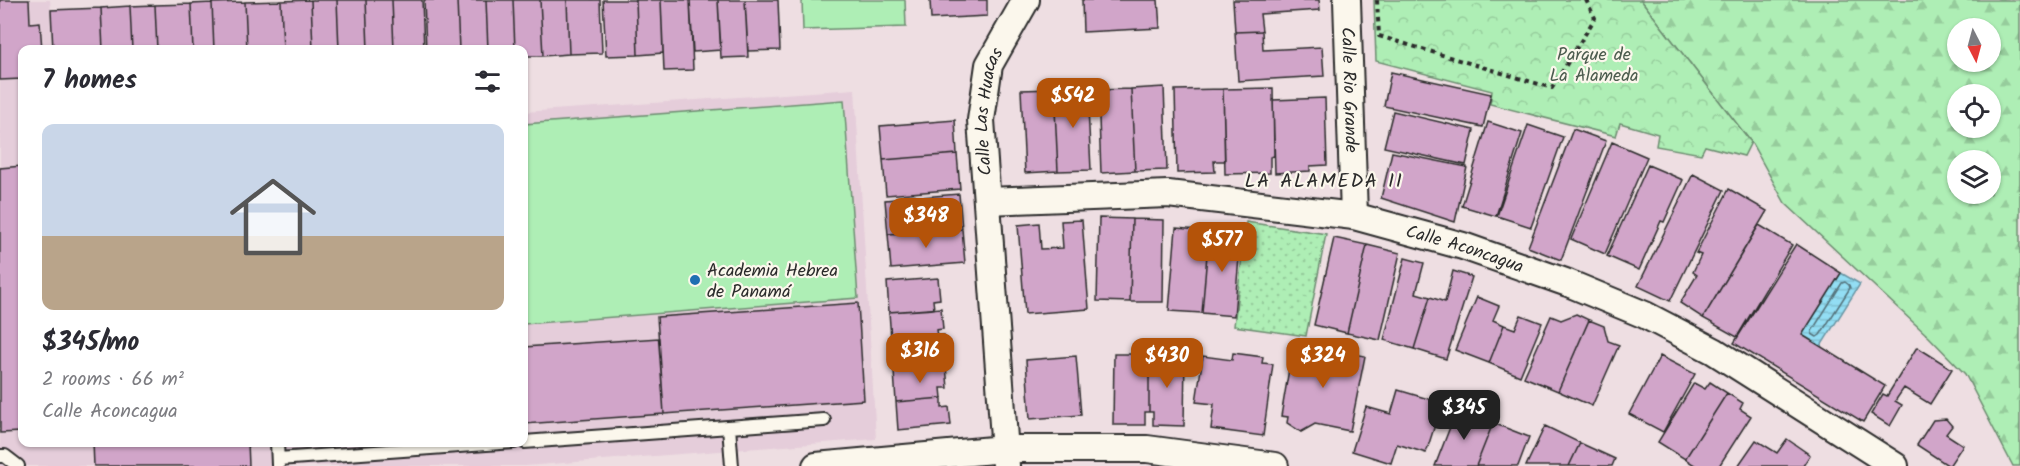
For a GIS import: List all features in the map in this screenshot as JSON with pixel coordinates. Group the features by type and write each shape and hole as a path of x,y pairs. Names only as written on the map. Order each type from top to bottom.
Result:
{"street":[{"name":"Calle Las Huacas","path":"1005,458 981,120 989,65 1026,0"},
{"name":"Calle Rio Grande","path":"1347,0 1354,216"},
{"name":"Calle Aconcagua","path":"987,201 1168,194 1354,216 1463,246 1645,315 1714,351 1895,466"},
{"path":"816,466 1147,449 1275,466"}],"lane":[{"path":"528,442 824,420"},
{"path":"729,427 732,466"},
{"path":"277,447 278,463 458,447"},
{"path":"0,456 5,456 18,466"}],"path":[{"path":"1377,0 1378,36 1552,88 1595,18 1586,0"}],"shaded area":[{"name":"Academia Hebrea de Panamá","path":"0,0 50,0 53,45 18,45 18,447 528,447 528,112 855,89 876,439 525,466 0,466"}],"green space":[{"path":"802,0 905,0 906,27 803,30"},
{"name":"Parque de La Alameda","path":"1374,0 1641,0 1751,142 1744,156 1705,146 1701,154 1656,146 1658,134 1620,123 1616,136 1490,104 1492,91 1376,61"},
{"path":"1641,0 2020,0 2020,466 2013,466 1965,374 1929,337 1785,203 1751,142"},
{"path":"844,100 858,298 528,324 528,124"},
{"path":"1246,222 1326,234 1306,336 1234,326"}],"water":[{"path":"1841,273 1860,284 1821,346 1802,335"}],"building":[{"path":"0,0 29,0 30,23 40,22 42,45 18,45 18,79 0,80"},
{"path":"311,0 337,0 339,45 313,45"},
{"path":"311,0 313,45 283,45 281,1"},
{"path":"337,0 366,0 368,45 339,45"},
{"path":"366,0 392,0 394,45 368,45"},
{"path":"392,0 422,0 424,45 394,45"},
{"path":"424,0 457,0 459,45 426,45"},
{"path":"457,0 486,0 488,45 459,45"},
{"path":"486,0 513,0 515,45 488,45"},
{"path":"513,0 540,0 543,56 528,56 528,45 515,45"},
{"path":"540,0 567,0 569,54 543,56"},
{"path":"567,0 600,0 602,53 569,54"},
{"path":"603,0 636,0 638,55 606,56"},
{"path":"636,0 661,0 663,53 638,55"},
{"path":"661,0 690,0 693,70 664,71"},
{"path":"690,0 718,0 721,50 693,52"},
{"path":"718,0 745,0 748,57 721,58"},
{"path":"745,0 778,0 780,50 748,51"},
{"path":"930,0 987,0 987,16 931,19"},
{"path":"1082,0 1158,0 1160,28 1083,32"},
{"path":"1233,0 1319,0 1320,10 1260,14 1262,31 1235,32"},
{"path":"281,1 283,45 247,45 245,2"},
{"path":"245,2 247,45 214,45 212,3"},
{"path":"212,3 214,45 193,45 191,4"},
{"path":"191,4 193,45 157,45 155,5"},
{"path":"155,5 157,45 132,45 130,6"},
{"path":"130,6 132,45 103,45 101,8"},
{"path":"101,8 103,45 53,45 51,10"},
{"path":"1262,31 1263,50 1322,47 1324,76 1238,81 1235,32"},
{"path":"1391,72 1491,94 1483,127 1384,106"},
{"path":"1087,87 1091,170 1058,171 1054,89"},
{"path":"1164,87 1167,170 1135,171 1131,89"},
{"path":"1273,88 1274,156 1270,157 1270,173 1225,174 1223,89"},
{"path":"1054,89 1058,171 1025,173 1021,90"},
{"path":"1131,89 1135,171 1101,173 1098,90"},
{"path":"1223,89 1225,161 1214,161 1215,172 1177,173 1175,90"},
{"path":"1325,98 1327,165 1310,166 1310,171 1275,173 1273,100"},
{"path":"1393,111 1474,130 1466,165 1384,147"},
{"path":"955,120 957,154 883,160 880,126"},
{"path":"1488,122 1522,133 1496,216 1462,206"},
{"path":"1528,125 1563,137 1531,227 1497,216"},
{"path":"1573,129 1606,141 1561,260 1528,247"},
{"path":"1612,142 1647,157 1605,254 1571,239"},
{"path":"1392,152 1467,167 1455,222 1381,198"},
{"path":"957,154 960,189 886,195 883,160"},
{"path":"1648,165 1683,180 1639,270 1607,256"},
{"path":"18,166 18,432 0,433 0,168"},
{"path":"1693,174 1724,190 1670,301 1638,286"},
{"path":"1729,189 1767,211 1703,318 1680,303 1697,275 1693,272 1701,255 1696,253"},
{"path":"959,194 962,229 888,234 885,200"},
{"path":"1099,218 1132,219 1130,302 1097,301"},
{"path":"1132,219 1164,220 1163,302 1130,302"},
{"path":"1082,220 1089,309 1025,314 1018,225 1039,223 1041,249 1063,248 1061,221"},
{"path":"1759,225 1792,245 1737,337 1703,318"},
{"path":"1176,228 1209,231 1202,313 1169,311"},
{"path":"962,229 965,263 891,269 888,234"},
{"path":"1209,231 1241,234 1234,316 1202,313"},
{"path":"1334,238 1367,245 1347,333 1314,325"},
{"path":"1796,244 1841,273 1802,335 1885,386 1863,422 1734,343"},
{"path":"1367,245 1400,253 1380,340 1347,333"},
{"path":"1405,258 1424,263 1416,293 1430,297 1414,349 1384,340"},
{"path":"1453,271 1472,277 1446,359 1414,349 1430,297 1445,302"},
{"path":"938,278 940,299 933,300 934,309 889,312 887,282"},
{"path":"1477,297 1499,306 1493,320 1504,325 1489,363 1455,350"},
{"path":"858,303 864,400 664,414 657,317"},
{"path":"941,308 943,329 936,330 937,336 891,339 889,312"},
{"path":"1576,314 1589,320 1558,391 1524,377 1551,316 1561,320"},
{"path":"1521,315 1542,323 1520,376 1489,363 1504,325 1515,329"},
{"path":"1589,320 1604,326 1608,341 1619,345 1592,406 1558,391"},
{"path":"944,335 945,356 938,357 939,367 894,371 891,339"},
{"path":"659,338 664,414 528,424 528,347"},
{"path":"1314,346 1365,356 1350,431 1315,424 1301,432 1287,423 1288,417 1281,416 1290,363 1300,352 1311,362"},
{"path":"1917,347 1952,369 1930,404 1904,388 1895,401 1902,405 1890,426 1871,414 1883,394 1887,396"},
{"path":"1233,353 1263,357 1262,363 1273,364 1263,436 1211,429 1214,404 1196,402 1203,356 1232,360"},
{"path":"1114,354 1149,354 1149,412 1145,412 1145,425 1113,425"},
{"path":"1149,354 1185,354 1184,426 1153,425 1153,412 1149,412"},
{"path":"1076,356 1081,415 1030,419 1026,360"},
{"path":"1660,356 1695,374 1663,432 1629,414"},
{"path":"946,366 948,388 941,388 942,398 896,402 894,371"},
{"path":"1710,382 1727,393 1685,459 1658,442 1694,383 1705,389"},
{"path":"1398,390 1442,403 1426,453 1397,444 1391,463 1352,451 1366,407 1391,414"},
{"path":"1727,393 1743,403 1740,409 1751,416 1719,466 1696,466 1685,459"},
{"path":"942,398 942,408 949,407 951,425 898,430 896,402"},
{"path":"1457,409 1493,423 1476,466 1435,466"},
{"path":"1946,419 1952,426 1946,434 1963,445 1949,466 1917,445 1933,420"},
{"path":"1493,423 1529,437 1518,466 1476,466"},
{"path":"1545,426 1580,443 1569,466 1526,466"},
{"path":"1787,439 1810,455 1803,466 1738,466 1756,440 1777,453"},
{"path":"1580,443 1615,459 1612,466 1569,466"},
{"path":"93,447 248,447 249,466 94,466"}],"place":[{"name":"Academia Hebrea de Panamá","path":"695,280"}],"district":[{"name":"LA ALAMEDA II","path":"1324,180"}]}
